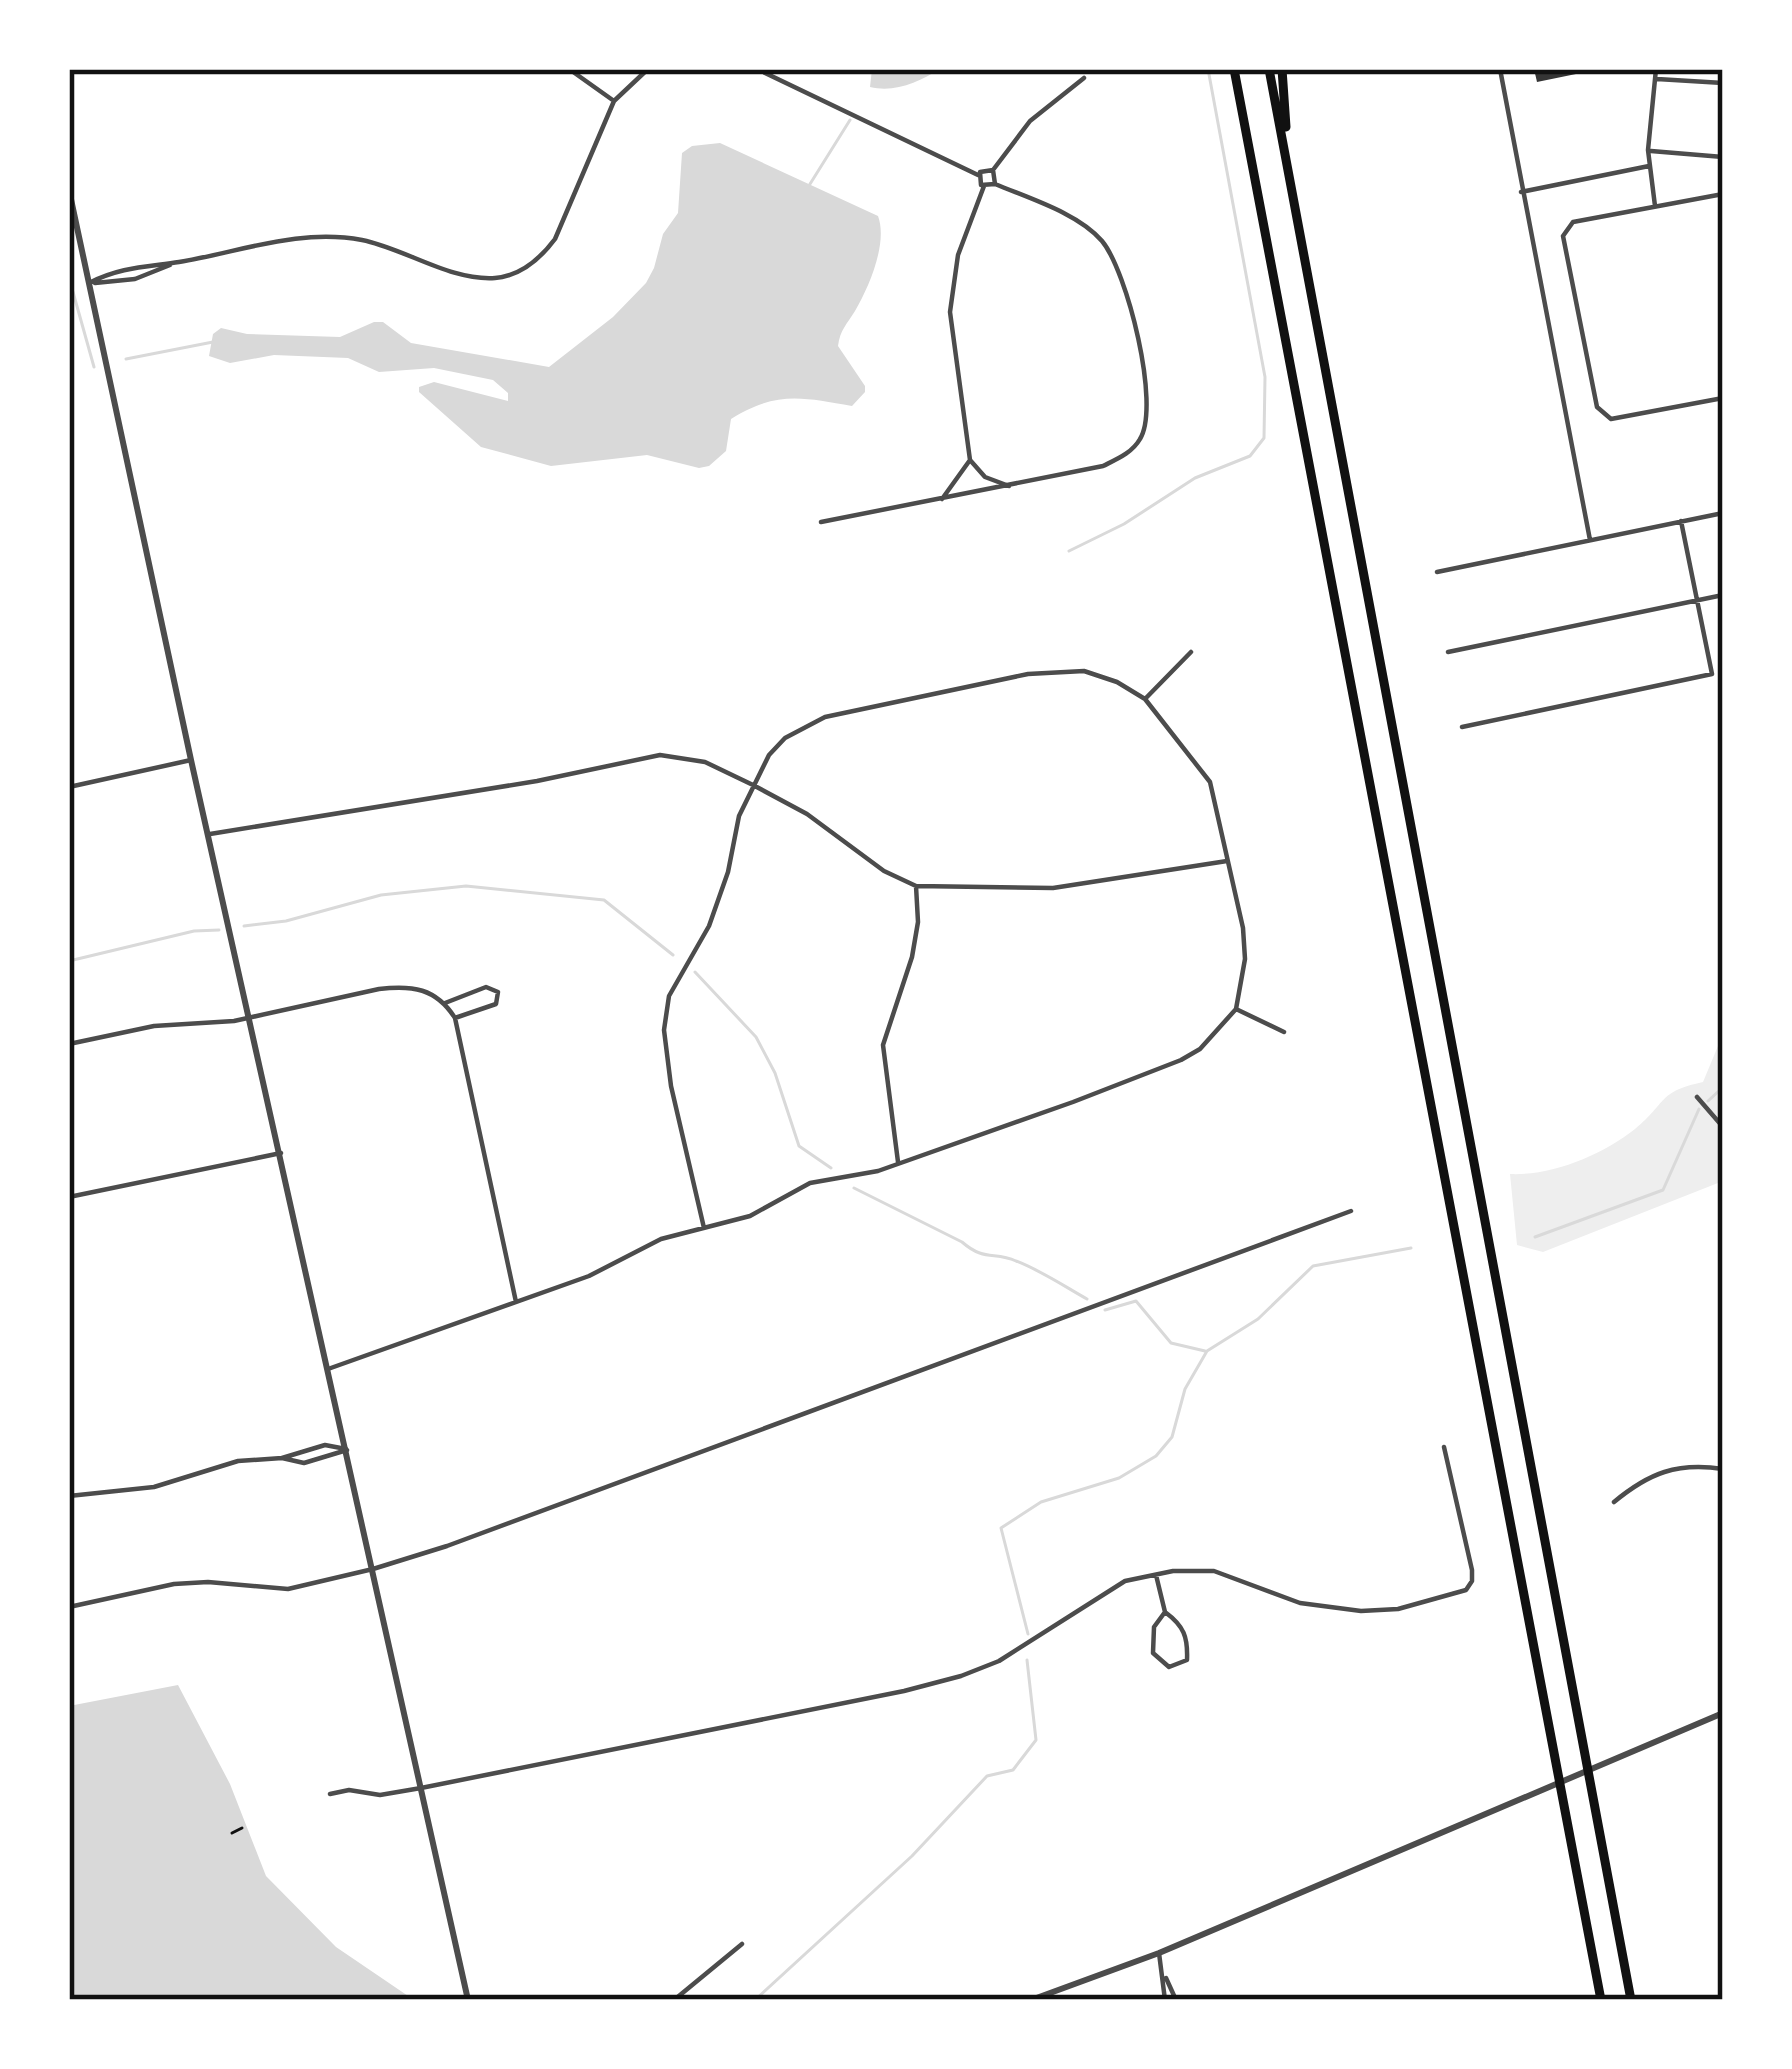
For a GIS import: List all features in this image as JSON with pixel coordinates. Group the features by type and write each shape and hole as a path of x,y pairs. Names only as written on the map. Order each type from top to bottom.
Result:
{"highway":[{"path":"1234,69 1601,2000"},
{"path":"1270,69 1631,2000"},
{"path":"1282,69 1288,169"}],"street":[{"path":"569,69 614,100"},
{"path":"89,283 123,268 325,236 393,248 480,278 507,277 543,255 555,239 614,100 648,69"},
{"path":"757,69 978,175 984,186 958,255 950,312 970,460 985,477 1009,486"},
{"path":"1500,69 1590,540"},
{"path":"1655,206 1648,150 1656,69"},
{"path":"994,184 993,170 1030,122 1084,78"},
{"path":"1655,79 1723,83"},
{"path":"1648,150 1723,157"},
{"path":"1521,192 1649,166"},
{"path":"978,175 993,170"},
{"path":"821,522 1103,466 1124,456 1140,439 1148,417 1148,394 1115,260 1102,241 1073,221 994,184 984,186"},
{"path":"69,190 468,2000"},
{"path":"1723,194 1573,222 1563,236 1597,407 1611,419 1723,398"},
{"path":"89,283 135,279 174,263"},
{"path":"942,499 970,460"},
{"path":"1437,572 1723,513"},
{"path":"1462,727 1712,674 1682,521"},
{"path":"1448,652 1723,595"},
{"path":"1145,699 1191,652"},
{"path":"328,1369 605,1269 661,1239 704,1228 750,1216 810,1183 898,1163 1200,1049 1236,1009 1245,959 1230,861 1210,782 1145,699 1117,682 1084,671 1028,674 826,717 785,738 769,755 739,816 728,872 709,926 669,996 664,1030 671,1086 704,1228"},
{"path":"210,834 537,782 648,755 705,762 753,785 807,814 884,871 916,886 1053,888 1230,861"},
{"path":"69,787 191,760"},
{"path":"898,1163 883,1045 912,957 918,922 916,886"},
{"path":"69,1044 154,1026 251,1017 402,986 424,990 446,1003 454,1018 516,1302"},
{"path":"446,1003 486,987 498,992 496,1004 454,1018"},
{"path":"1236,1009 1284,1032"},
{"path":"1697,1097 1723,1127"},
{"path":"69,1197 281,1153"},
{"path":"69,1607 174,1584 288,1589 373,1569 447,1546 1351,1211"},
{"path":"69,1496 154,1487 238,1461 282,1458 326,1445 347,1450"},
{"path":"330,1794 349,1790 380,1795 422,1788 961,1676 999,1661 1125,1581 1156,1574 1214,1571 1300,1603 1361,1611 1398,1609 1466,1590 1472,1570 1444,1447"},
{"path":"282,1458 304,1463 347,1450"},
{"path":"1614,1502 1653,1473 1675,1466 1723,1469"},
{"path":"1156,1574 1165,1612 1188,1638 1187,1660 1169,1666 1154,1653 1154,1628 1165,1612"},
{"path":"1031,2000 1159,1953 1723,1713"},
{"path":"674,2000 742,1945"},
{"path":"1159,1953 1165,2000"},
{"path":"1164,1975 1175,2000"}],"path":[{"path":"232,1833 242,1828"}],"shaded area":[{"path":"872,69 940,69 889,89 870,87"},
{"path":"720,143 878,216 881,239 876,265 838,346 865,386 852,406 777,400 747,410 731,419 726,451 709,466 699,468 647,455 551,466 481,447 419,392 419,387 434,382 508,401 508,393 493,380 434,368 379,372 348,358 274,355 230,363 209,356 213,334 221,328 247,334 340,337 383,322 411,343 549,367 613,317 646,283 663,234 678,213 682,153 692,146"},
{"path":"1723,1034 1723,1181 1543,1252 1517,1245 1510,1174 1559,1167 1622,1138 1670,1094 1703,1082"},
{"path":"178,1685 230,1784 266,1876 336,1947 414,2000 69,2000 69,1706"}],"building":[{"path":"1534,69 1575,69 1576,74 1537,82"}],"waterway":[{"path":"1069,551 1124,524 1195,478 1250,456 1264,438 1265,377 1208,69"},
{"path":"810,184 850,120"},
{"path":"73,292 94,367"},
{"path":"126,359 213,342"},
{"path":"244,926 286,921 381,895 466,886 604,900 673,955"},
{"path":"69,961 194,931 219,930"},
{"path":"695,972 756,1037 775,1073 799,1146 831,1168"},
{"path":"1708,1101 1721,1089 1723,1079"},
{"path":"1535,1237 1663,1190 1699,1109"},
{"path":"854,1188 977,1252 1025,1265 1087,1299"},
{"path":"1028,1634 1001,1528 1041,1502 1119,1478 1156,1456 1172,1437 1185,1389 1207,1351 1258,1319 1313,1266 1411,1248"},
{"path":"1105,1310 1136,1301 1171,1343 1205,1351"},
{"path":"755,2000 912,1856 987,1776 1013,1770 1036,1740 1027,1660"}]}
